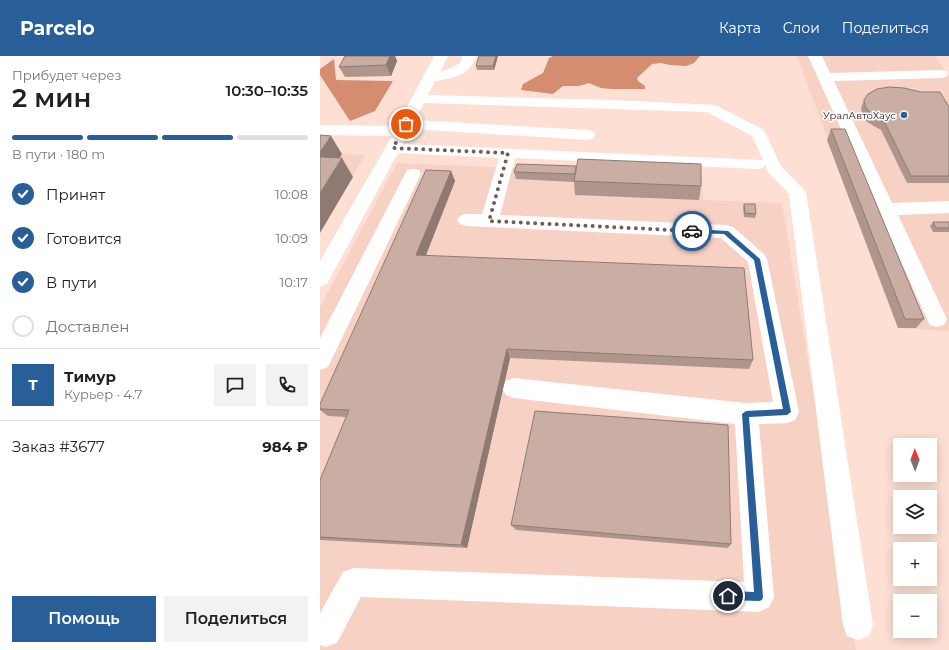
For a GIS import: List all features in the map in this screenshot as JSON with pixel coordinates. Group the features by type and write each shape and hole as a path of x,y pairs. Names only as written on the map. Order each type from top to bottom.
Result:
{"lane":[{"path":"320,279 393,148 441,56"},
{"path":"431,77 451,74 466,65 469,56"},
{"path":"932,61 949,86"},
{"path":"937,319 886,209 823,64 941,74"},
{"path":"419,99 710,108 759,133 774,168 798,192 858,625"},
{"path":"320,116 335,116 344,130"},
{"path":"320,130 404,127 588,135"},
{"path":"393,148 757,164"},
{"path":"508,153 478,220 726,232 757,259 787,412 746,414 514,388"},
{"path":"320,360 413,174"},
{"path":"886,209 949,207"},
{"path":"326,632 353,582 759,597 746,414"}],"shaded area":[{"path":"553,56 700,56 694,63 686,66 661,63 652,64 637,78 638,81 645,86 645,89 601,88 589,83 579,86 563,86 553,94 521,90 523,84 543,73 549,58"},
{"path":"797,56 935,56 949,77 949,331 898,328"},
{"path":"334,59 336,80 393,81 375,111 350,121 320,75 320,69"},
{"path":"320,153 365,155 320,233"},
{"path":"397,163 702,176 703,200 782,203 856,650 320,650 320,307"}],"building":[{"path":"345,56 390,56 386,65 339,67"},
{"path":"479,56 496,56 493,66 476,66"},
{"path":"889,87 904,88 921,92 940,92 949,107 949,176 911,176 885,123 871,114 865,106 864,100 868,94 877,89"},
{"path":"831,129 845,129 924,319 905,319"},
{"path":"320,135 331,136 320,152"},
{"path":"320,157 342,158 320,193"},
{"path":"578,159 701,164 701,186 574,181"},
{"path":"517,164 576,166 575,174 514,172"},
{"path":"426,170 451,171 416,255 744,268 753,360 507,349 461,545 320,537 320,480 349,410 320,409 320,404"},
{"path":"744,204 755,204 756,214 745,213"},
{"path":"933,222 949,222 949,228 936,228"},
{"path":"535,411 728,425 731,544 511,525"}],"way so far":[{"path":"406,124 393,148 508,153 489,221 692,231"}],"place":[{"name":"УралАвтоХаус","path":"904,115"}],"route":[{"path":"692,231 726,232 757,259 787,412 746,414 759,597 728,596"}]}
